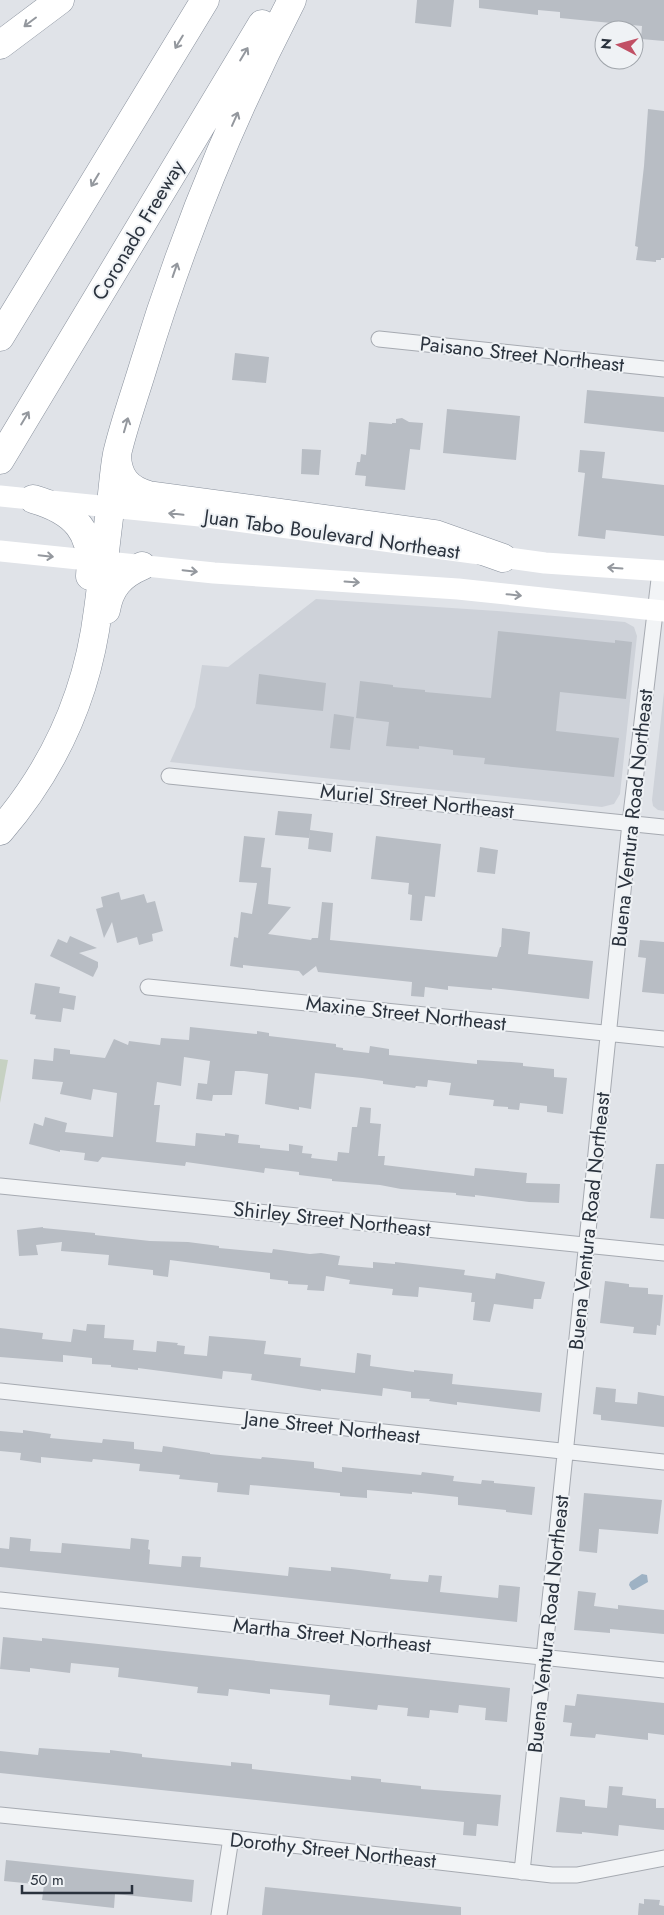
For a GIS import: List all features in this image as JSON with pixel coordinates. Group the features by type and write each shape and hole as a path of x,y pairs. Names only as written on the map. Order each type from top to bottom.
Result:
{"highway":[{"path":"0,45 60,0"},
{"path":"0,337 205,0"},
{"name":"Coronado Freeway","path":"0,460 276,0"},
{"path":"2,828 44,771 72,716 86,674 93,645 97,561 110,507 117,454 159,317 197,211 241,104 292,0"},
{"path":"117,454 120,473 126,483 136,491 148,495 435,534 503,558"},
{"path":"33,499 56,507 75,520 97,561"},
{"path":"2,828 20,819 64,752 90,689 101,645 110,593 123,576 142,566"}],"main road":[{"name":"Juan Tabo Boulevard Northeast","path":"0,496 200,516 545,563 662,571"},
{"name":"Juan Tabo Boulevard Northeast","path":"1,551 232,574 458,589 660,611"}],"street":[{"name":"Paisano Street Northeast","path":"379,339 664,369"},
{"name":"Buena Ventura Road Northeast","path":"522,1872 630,823 660,611 662,571"},
{"name":"Muriel Street Northeast","path":"169,776 664,827"},
{"name":"Maxine Street Northeast","path":"148,987 664,1039"},
{"name":"Shirley Street Northeast","path":"0,1186 664,1253"},
{"name":"Jane Street Northeast","path":"0,1391 664,1462"},
{"name":"Martha Street Northeast","path":"0,1600 664,1670"},
{"name":"Dorothy Street Northeast","path":"0,1815 231,1838 552,1875 577,1875 664,1858"},
{"path":"219,1915 231,1838"}],"shaded area":[{"path":"316,599 625,622 634,627 637,636 620,794 614,804 602,807 170,762 195,707 202,665 228,667"},
{"path":"664,692 664,811 658,810 653,806 652,800"}],"green space":[{"path":"0,1059 8,1060 0,1103"}],"water":[{"path":"642,1574 647,1575 648,1582 632,1590 629,1585 630,1582"}],"building":[{"path":"417,0 454,0 451,27 415,23"},
{"path":"479,0 664,0 664,41 644,39 644,20 594,21 560,18 560,12 538,10 538,15 479,8"},
{"path":"648,109 664,111 664,258 656,260 656,262 636,260 638,247 635,246"},
{"path":"235,353 269,357 266,383 232,380"},
{"path":"587,390 664,397 664,432 584,423"},
{"path":"447,409 520,416 516,460 443,453"},
{"path":"402,418 409,422 423,423 420,450 410,449 405,490 365,486 366,476 355,475 357,462 360,462 361,454 366,455 369,422 392,424 396,423 396,419"},
{"path":"302,449 321,450 319,475 301,474"},
{"path":"580,450 605,452 602,478 664,485 664,536 606,530 605,539 578,536 585,473 578,472"},
{"path":"498,631 615,643 615,640 632,642 626,699 560,692 556,731 619,738 614,777 484,764 485,758 453,755 453,750 419,746 419,749 386,746 389,722 356,718 360,681 425,690 425,692 491,698"},
{"path":"259,674 326,683 323,711 256,704"},
{"path":"334,714 354,717 350,750 330,748"},
{"path":"278,811 312,814 309,838 275,835"},
{"path":"310,830 333,833 331,852 308,849"},
{"path":"244,836 265,838 261,867 271,868 268,904 291,907 268,934 311,940 312,938 318,938 322,902 333,903 330,940 497,957 501,947 502,928 530,932 528,954 593,961 589,999 492,988 492,990 448,986 448,990 425,987 424,997 411,996 412,982 318,972 316,966 303,976 299,971 243,965 243,968 230,966 234,937 238,938 241,912 252,914 257,883 239,882"},
{"path":"376,836 441,844 435,897 425,896 422,921 410,920 412,895 408,894 409,883 371,879"},
{"path":"480,847 498,850 495,874 477,872"},
{"path":"119,892 121,900 144,894 147,903 155,901 163,931 152,934 153,941 139,945 137,937 117,943 112,922 104,938 96,909 103,907 101,897"},
{"path":"70,936 97,948 79,953 98,962 98,967 93,977 50,956 58,939 67,943"},
{"path":"640,940 664,942 664,994 642,992 646,958 638,957"},
{"path":"35,983 60,987 59,993 76,996 74,1010 63,1008 61,1022 35,1019 36,1015 30,1014"},
{"path":"190,1027 257,1034 257,1031 269,1033 269,1036 336,1044 336,1047 343,1048 343,1050 369,1053 370,1046 389,1049 389,1055 477,1064 477,1060 523,1063 523,1066 554,1069 554,1077 567,1078 563,1114 547,1112 547,1106 520,1103 519,1110 508,1109 508,1107 493,1106 494,1100 449,1095 451,1083 428,1080 427,1087 416,1086 415,1088 383,1084 383,1081 315,1073 311,1109 299,1107 299,1110 265,1104 268,1074 244,1071 235,1071 232,1095 213,1095 212,1101 196,1099 198,1083 207,1084 210,1061 184,1057 181,1086 157,1082 154,1105 160,1105 156,1142 195,1146 196,1133 225,1136 225,1133 239,1135 238,1143 260,1145 260,1148 289,1151 289,1144 303,1146 302,1153 312,1154 311,1158 337,1161 338,1152 349,1153 352,1127 357,1127 360,1107 371,1108 370,1123 381,1124 378,1156 385,1156 384,1165 474,1176 475,1168 527,1173 526,1183 560,1184 559,1203 529,1202 475,1195 475,1197 456,1195 456,1193 332,1181 332,1179 299,1175 299,1172 265,1168 264,1173 186,1162 185,1166 102,1157 98,1162 84,1160 85,1153 60,1150 60,1152 29,1144 34,1123 43,1126 45,1117 67,1123 65,1132 113,1137 117,1093 93,1089 91,1100 60,1094 63,1082 32,1079 34,1059 53,1061 54,1048 70,1050 70,1054 105,1058 114,1039 128,1045 129,1041 160,1045 161,1038 189,1040"},
{"path":"656,1164 664,1164 664,1219 650,1218"},
{"path":"43,1227 95,1233 95,1235 150,1241 188,1242 219,1246 219,1248 272,1253 273,1249 310,1254 321,1253 340,1256 338,1265 373,1268 373,1262 395,1264 395,1262 465,1270 464,1275 495,1279 496,1273 545,1282 541,1299 534,1299 533,1309 494,1304 490,1322 473,1320 475,1302 471,1302 472,1293 419,1287 418,1297 392,1295 393,1289 349,1284 350,1280 326,1276 324,1291 307,1290 308,1285 288,1284 288,1281 270,1279 270,1273 170,1260 168,1277 153,1275 153,1270 108,1265 109,1255 61,1251 62,1242 36,1245 38,1255 19,1256 17,1230"},
{"path":"605,1281 629,1284 629,1287 648,1288 648,1294 663,1295 660,1326 657,1325 656,1335 633,1333 634,1327 600,1323"},
{"path":"87,1324 105,1325 104,1338 134,1340 133,1350 156,1352 157,1341 178,1343 177,1345 185,1346 184,1354 207,1356 209,1336 266,1341 264,1354 301,1358 300,1366 355,1373 357,1353 371,1355 370,1366 414,1372 414,1370 453,1374 452,1384 542,1393 540,1412 457,1402 457,1405 429,1401 430,1399 411,1398 411,1392 383,1388 382,1396 321,1389 321,1391 251,1380 252,1374 223,1371 222,1379 138,1368 138,1370 111,1367 111,1365 92,1364 92,1358 63,1355 63,1362 0,1357 0,1328 43,1333 42,1339 71,1342 73,1329 86,1331"},
{"path":"596,1387 616,1389 615,1402 637,1404 638,1392 664,1396 664,1427 601,1420 601,1415 593,1414"},
{"path":"23,1430 51,1434 50,1438 102,1443 103,1439 134,1442 134,1449 162,1452 163,1446 210,1454 314,1462 314,1468 342,1472 342,1467 421,1475 422,1472 454,1476 453,1481 481,1484 482,1480 535,1487 532,1515 458,1505 458,1497 412,1492 412,1494 367,1490 367,1498 340,1496 340,1493 250,1485 249,1495 217,1492 218,1483 179,1479 180,1475 139,1471 140,1464 93,1459 92,1462 41,1457 41,1463 20,1460 21,1453 0,1451 0,1431 23,1433"},
{"path":"584,1493 662,1500 658,1534 599,1529 597,1553 579,1551"},
{"path":"10,1537 31,1539 30,1551 61,1553 62,1543 130,1549 131,1538 149,1540 149,1564 181,1567 182,1556 201,1557 200,1567 288,1576 289,1567 331,1571 331,1567 391,1574 390,1579 428,1582 429,1575 442,1576 440,1592 498,1598 499,1585 520,1587 517,1622 0,1567 0,1548 9,1549"},
{"path":"578,1591 596,1593 594,1606 618,1609 618,1605 664,1610 664,1634 610,1629 610,1633 574,1630"},
{"path":"3,1637 42,1641 42,1638 510,1688 507,1722 485,1720 486,1708 459,1705 458,1713 430,1710 429,1718 407,1716 408,1708 378,1705 377,1710 329,1705 330,1695 270,1689 270,1694 229,1689 228,1696 197,1693 198,1687 118,1677 119,1668 71,1663 70,1673 30,1668 30,1672 0,1669"},
{"path":"577,1694 664,1703 664,1735 648,1733 648,1740 596,1734 595,1738 570,1736 572,1723 563,1722 565,1705 575,1706"},
{"path":"39,1748 110,1753 110,1750 142,1754 142,1757 231,1766 231,1762 252,1764 252,1769 351,1780 351,1776 381,1779 381,1782 421,1786 421,1789 501,1795 498,1826 477,1824 476,1836 463,1835 464,1822 0,1773 0,1751 38,1755"},
{"path":"609,1786 623,1787 622,1795 656,1799 656,1808 664,1808 664,1830 619,1825 618,1836 582,1832 582,1834 556,1832 560,1797 585,1800 585,1806 607,1808"},
{"path":"6,1860 194,1880 192,1902 115,1894 114,1908 42,1900 44,1885 4,1881"},
{"path":"265,1887 461,1907 461,1915 262,1915"},
{"path":"644,1899 660,1900 659,1905 664,1906 664,1915 638,1915 639,1903 644,1904"}]}
